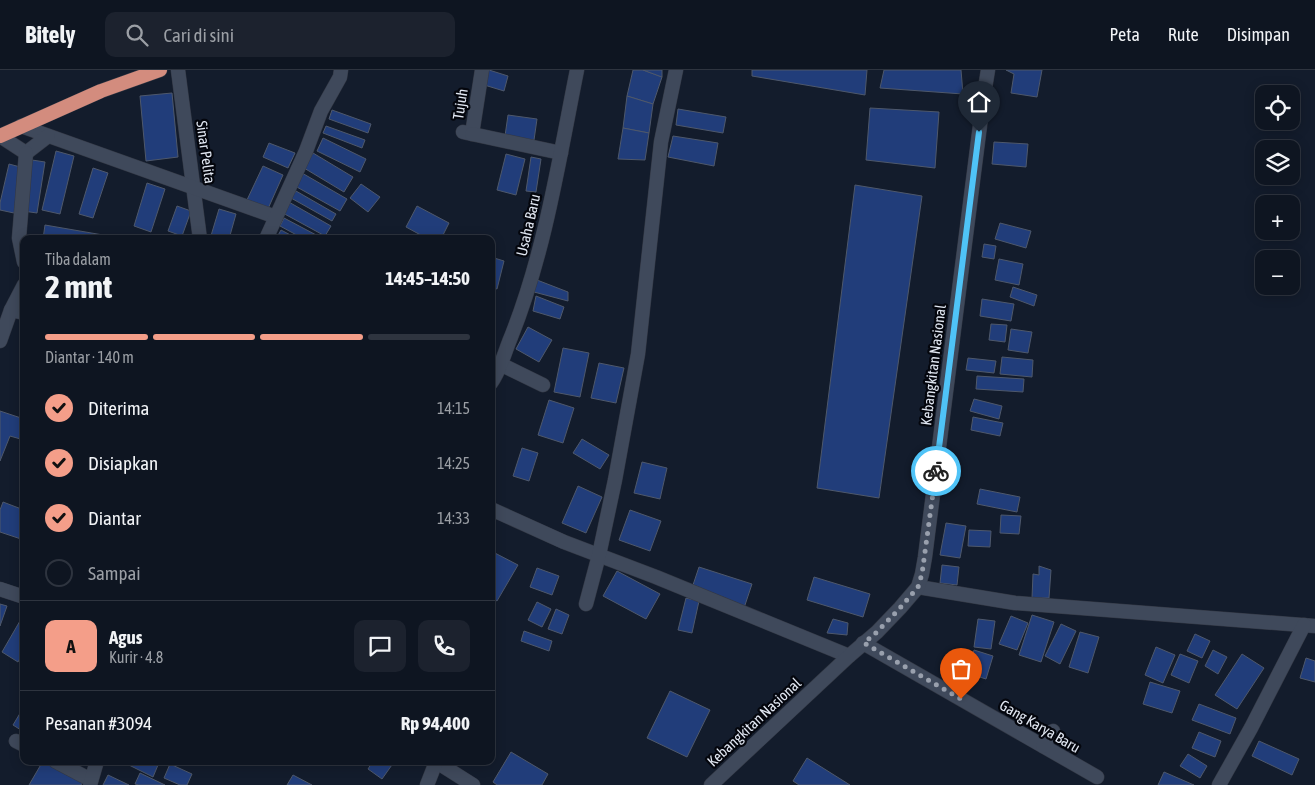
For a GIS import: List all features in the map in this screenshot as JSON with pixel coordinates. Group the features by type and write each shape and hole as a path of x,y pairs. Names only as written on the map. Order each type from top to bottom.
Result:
{"highway":[{"path":"0,136 101,91 160,70"}],"street":[{"name":"Sinar Pelita","path":"178,70 200,235"},
{"path":"268,235 306,151 321,112 340,77 340,70"},
{"name":"Tujuh","path":"482,70 468,133 561,153"},
{"name":"Usaha Baru","path":"495,376 520,314 536,264 561,153 577,70"},
{"path":"586,604 615,480 638,354 661,142 676,70"},
{"name":"Kebangkitan Nasional","path":"711,785 864,643 918,587 925,557 982,104 988,70"},
{"path":"21,126 276,217"},
{"path":"0,136 26,153"},
{"path":"20,243 26,153 48,136"},
{"path":"0,341 17,312"},
{"path":"500,364 543,385"},
{"path":"495,511 564,542 656,577 849,656"},
{"path":"918,587 1015,603 1310,626 1219,785"},
{"path":"0,589 20,596"},
{"name":"Gang Karya Baru","path":"864,643 1097,777"},
{"path":"1043,746 1053,731"},
{"path":"62,765 90,782 96,765"},
{"path":"427,785 435,765"},
{"path":"441,765 473,785"}],"building":[{"path":"489,70 508,76 504,91 481,84"},
{"path":"633,70 643,70 662,77 653,104 627,96"},
{"path":"643,70 662,70 662,77"},
{"path":"752,70 867,70 865,95 752,76"},
{"path":"884,70 961,70 963,94 880,88"},
{"path":"1006,70 1042,70 1037,97 1011,93 1014,74"},
{"path":"172,93 178,157 146,161 140,96"},
{"path":"627,96 653,104 649,133 623,128"},
{"path":"870,108 939,112 935,168 866,160"},
{"path":"678,109 726,117 723,133 676,125"},
{"path":"332,110 371,124 368,133 329,119"},
{"path":"508,115 537,119 534,140 505,136"},
{"path":"326,126 365,140 362,148 323,133"},
{"path":"623,128 649,133 645,160 618,159"},
{"path":"673,136 718,143 714,166 668,157"},
{"path":"323,138 366,159 360,172 317,151"},
{"path":"994,142 1028,144 1026,167 992,164"},
{"path":"269,143 295,153 288,168 263,157"},
{"path":"56,151 74,156 60,214 42,210"},
{"path":"313,153 353,177 344,192 304,168"},
{"path":"506,154 525,159 516,195 497,190"},
{"path":"531,157 541,159 536,192 526,191"},
{"path":"32,160 45,162 37,213 23,211"},
{"path":"9,164 24,168 14,213 0,210"},
{"path":"263,166 283,175 267,211 246,202"},
{"path":"93,168 108,173 93,218 79,214"},
{"path":"302,173 347,199 340,211 295,186"},
{"path":"147,183 165,189 151,232 134,226"},
{"path":"361,184 380,197 368,212 350,198"},
{"path":"855,185 922,196 879,498 817,488"},
{"path":"296,191 336,214 332,221 291,198"},
{"path":"287,201 331,226 326,235 323,235 281,212"},
{"path":"177,206 191,211 182,235 168,231"},
{"path":"417,206 449,223 443,235 421,235 406,227"},
{"path":"219,209 236,214 230,235 211,235"},
{"path":"284,218 316,235 297,235 280,226"},
{"path":"1000,223 1031,231 1026,248 995,239"},
{"path":"45,225 103,235 44,235"},
{"path":"281,230 290,235 278,235"},
{"path":"984,244 996,246 994,259 982,257"},
{"path":"495,258 504,261 497,289 495,288"},
{"path":"999,259 1023,264 1019,285 995,280"},
{"path":"537,280 568,292 568,301 534,292"},
{"path":"1013,287 1037,295 1034,306 1010,297"},
{"path":"536,296 564,307 560,319 533,311"},
{"path":"982,299 1014,304 1011,321 980,316"},
{"path":"991,324 1007,325 1005,342 989,340"},
{"path":"528,327 552,340 539,362 516,349"},
{"path":"1011,329 1032,332 1028,353 1008,350"},
{"path":"563,348 589,353 580,397 554,392"},
{"path":"1002,357 1033,360 1032,377 1000,374"},
{"path":"968,358 996,361 994,373 966,370"},
{"path":"599,363 624,368 616,403 591,398"},
{"path":"977,376 1024,379 1023,392 976,389"},
{"path":"974,399 1002,406 999,419 970,411"},
{"path":"549,400 574,408 563,443 538,435"},
{"path":"0,411 20,418 20,439 10,436 0,461"},
{"path":"973,417 1003,423 1000,436 971,430"},
{"path":"582,439 609,455 600,469 573,453"},
{"path":"522,448 538,453 529,481 513,476"},
{"path":"642,462 667,468 660,499 634,493"},
{"path":"578,486 602,497 586,533 562,523"},
{"path":"980,489 1020,497 1017,512 977,504"},
{"path":"3,502 20,508 20,539 0,532 0,510"},
{"path":"630,510 661,521 650,551 619,540"},
{"path":"1001,515 1021,516 1019,534 1000,533"},
{"path":"946,523 966,526 960,558 940,555"},
{"path":"969,530 991,531 990,547 968,546"},
{"path":"495,553 518,565 497,601 495,600"},
{"path":"942,565 959,567 957,585 940,583"},
{"path":"1039,566 1051,570 1049,598 1032,598 1033,574 1039,575"},
{"path":"699,567 752,584 744,608 691,591"},
{"path":"537,568 559,576 552,595 530,587"},
{"path":"617,571 660,594 646,619 603,596"},
{"path":"814,577 870,594 863,617 807,600"},
{"path":"686,598 699,601 692,633 678,630"},
{"path":"537,602 551,609 542,627 528,620"},
{"path":"0,604 7,606 0,626"},
{"path":"556,609 569,615 562,634 548,629"},
{"path":"1032,615 1054,622 1041,662 1019,655"},
{"path":"1011,616 1028,623 1017,650 999,644"},
{"path":"833,619 848,623 847,635 827,633"},
{"path":"978,619 995,621 991,649 974,647"},
{"path":"20,621 20,658 18,662 2,652"},
{"path":"1061,624 1076,631 1060,664 1045,656"},
{"path":"524,631 552,641 549,651 521,641"},
{"path":"1080,632 1099,637 1088,673 1069,667"},
{"path":"1195,634 1210,641 1202,658 1187,651"},
{"path":"1156,647 1175,655 1163,683 1145,675"},
{"path":"974,650 993,656 986,679 967,673"},
{"path":"1213,650 1227,657 1218,674 1205,666"},
{"path":"1180,654 1198,661 1189,683 1171,675"},
{"path":"1242,654 1264,668 1237,709 1215,695"},
{"path":"1306,658 1315,661 1315,682 1300,678"},
{"path":"1150,682 1180,691 1172,713 1143,704"},
{"path":"670,691 710,710 687,757 647,738"},
{"path":"1199,704 1236,718 1230,734 1192,720"},
{"path":"20,713 20,729 13,725"},
{"path":"1199,732 1221,741 1215,757 1192,748"},
{"path":"1259,741 1299,759 1292,775 1252,756"},
{"path":"511,752 548,774 542,785 497,785 493,782"},
{"path":"1188,754 1207,766 1200,778 1180,766"},
{"path":"807,758 850,785 799,785 793,781"},
{"path":"41,765 55,765 83,782 81,785 29,785"},
{"path":"129,765 158,765 153,777"},
{"path":"170,765 192,774 187,785 180,785 164,778"},
{"path":"370,765 392,765 382,779 368,769"},
{"path":"1164,772 1194,785 1158,785"},
{"path":"140,773 165,785 135,784"},
{"path":"108,775 129,785 103,785"},
{"path":"293,775 312,785 287,785"}],"way so far":[{"path":"936,471 922,574 918,587 877,632 864,643 961,699"}],"route":[{"path":"936,471 979,132"}]}
